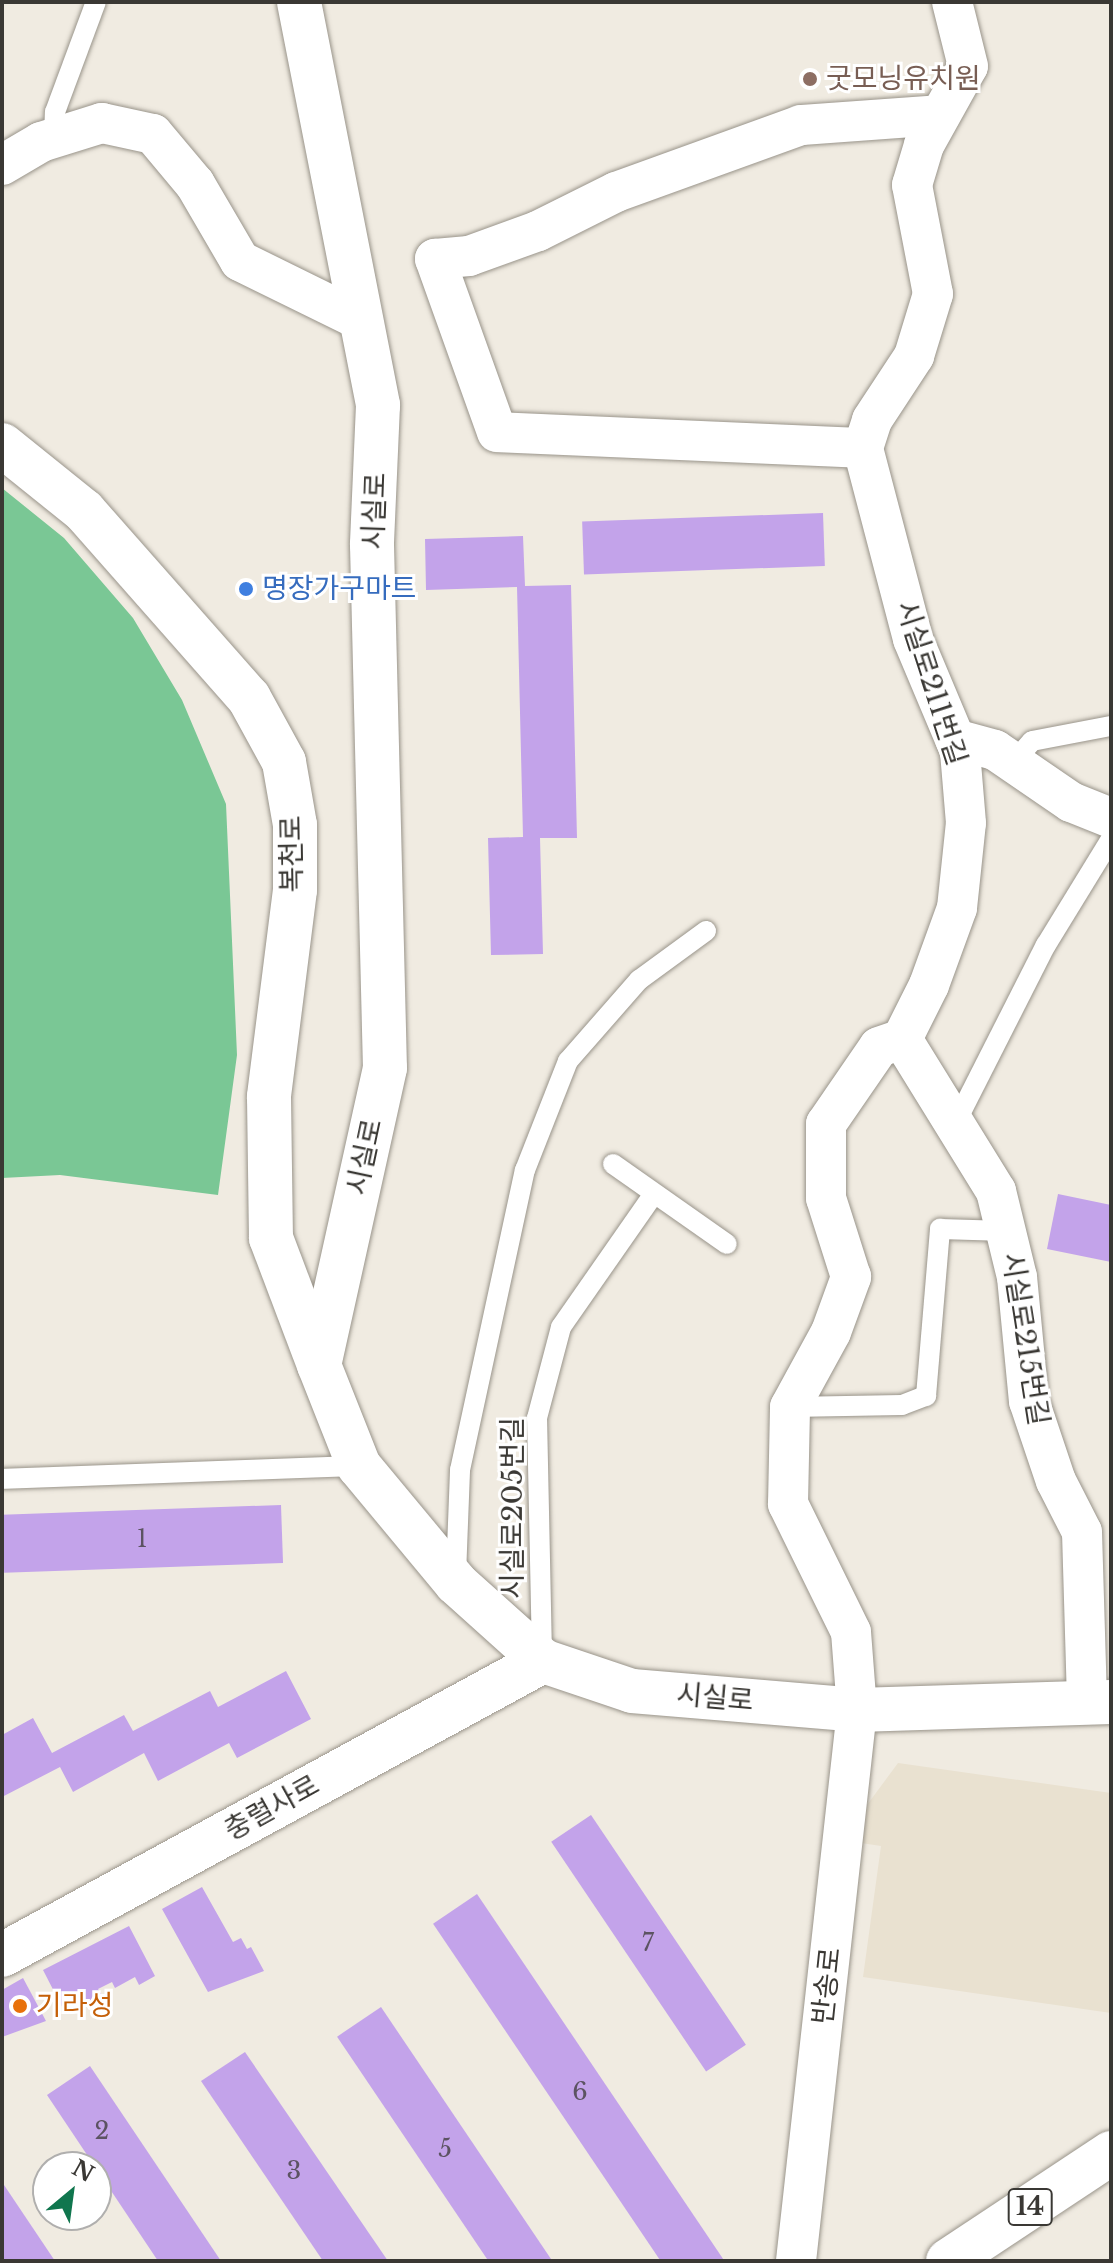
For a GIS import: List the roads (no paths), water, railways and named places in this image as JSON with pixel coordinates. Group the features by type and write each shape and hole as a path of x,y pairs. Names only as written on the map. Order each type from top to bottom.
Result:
{"main road":[{"name":"시실로","path":"299,2 378,405 372,545 385,1068 319,1365 359,1466 456,1583 543,1661 632,1691 857,1710 1099,1702"},
{"name":"복천로","path":"2,445 84,511 249,698 284,762 295,825 295,890 269,1097 271,1238 319,1365"},
{"name":"충렬사로","path":"2,1955 543,1661"},
{"name":"14","path":"948,2261 1111,2153"}],"street":[{"path":"940,115 801,125 616,192 538,231 469,256 435,259 497,432 863,448 872,420 914,356 933,294 912,185 940,115 968,66 952,2"},
{"path":"2,165 54,138 102,123 153,134 195,184 240,261 360,320"},
{"name":"시실로211번길","path":"863,448 913,639 955,739 966,823 957,908 902,1039"},
{"path":"955,739 995,750 1012,764 1111,818"},
{"path":"857,1710 851,1632 788,1504 790,1407 831,1332 851,1277 826,1198 826,1124 879,1047 902,1039"},
{"name":"시실로215번길","path":"902,1039 996,1191 1006,1231 1029,1401 1056,1481 1082,1532 1099,1702"},
{"name":"반송로","path":"796,2261 857,1710"}],"lane":[{"path":"54,138 55,112 96,2"},
{"path":"1012,764 1032,741 1111,726"},
{"path":"955,1124 1046,945 1111,839"},
{"path":"456,1583 460,1470 525,1170 568,1061 639,980 706,931"},
{"path":"613,1164 727,1244"},
{"name":"시실로205번길","path":"543,1661 537,1418 561,1327 653,1195"},
{"path":"790,1407 902,1405 926,1396 940,1229 1006,1231"},
{"path":"2,1479 359,1466"}],"place":[{"name":"굿모닝유치원","path":"810,79"},
{"name":"명장가구마트","path":"246,589"},
{"name":"기라성","path":"20,2006"}]}
